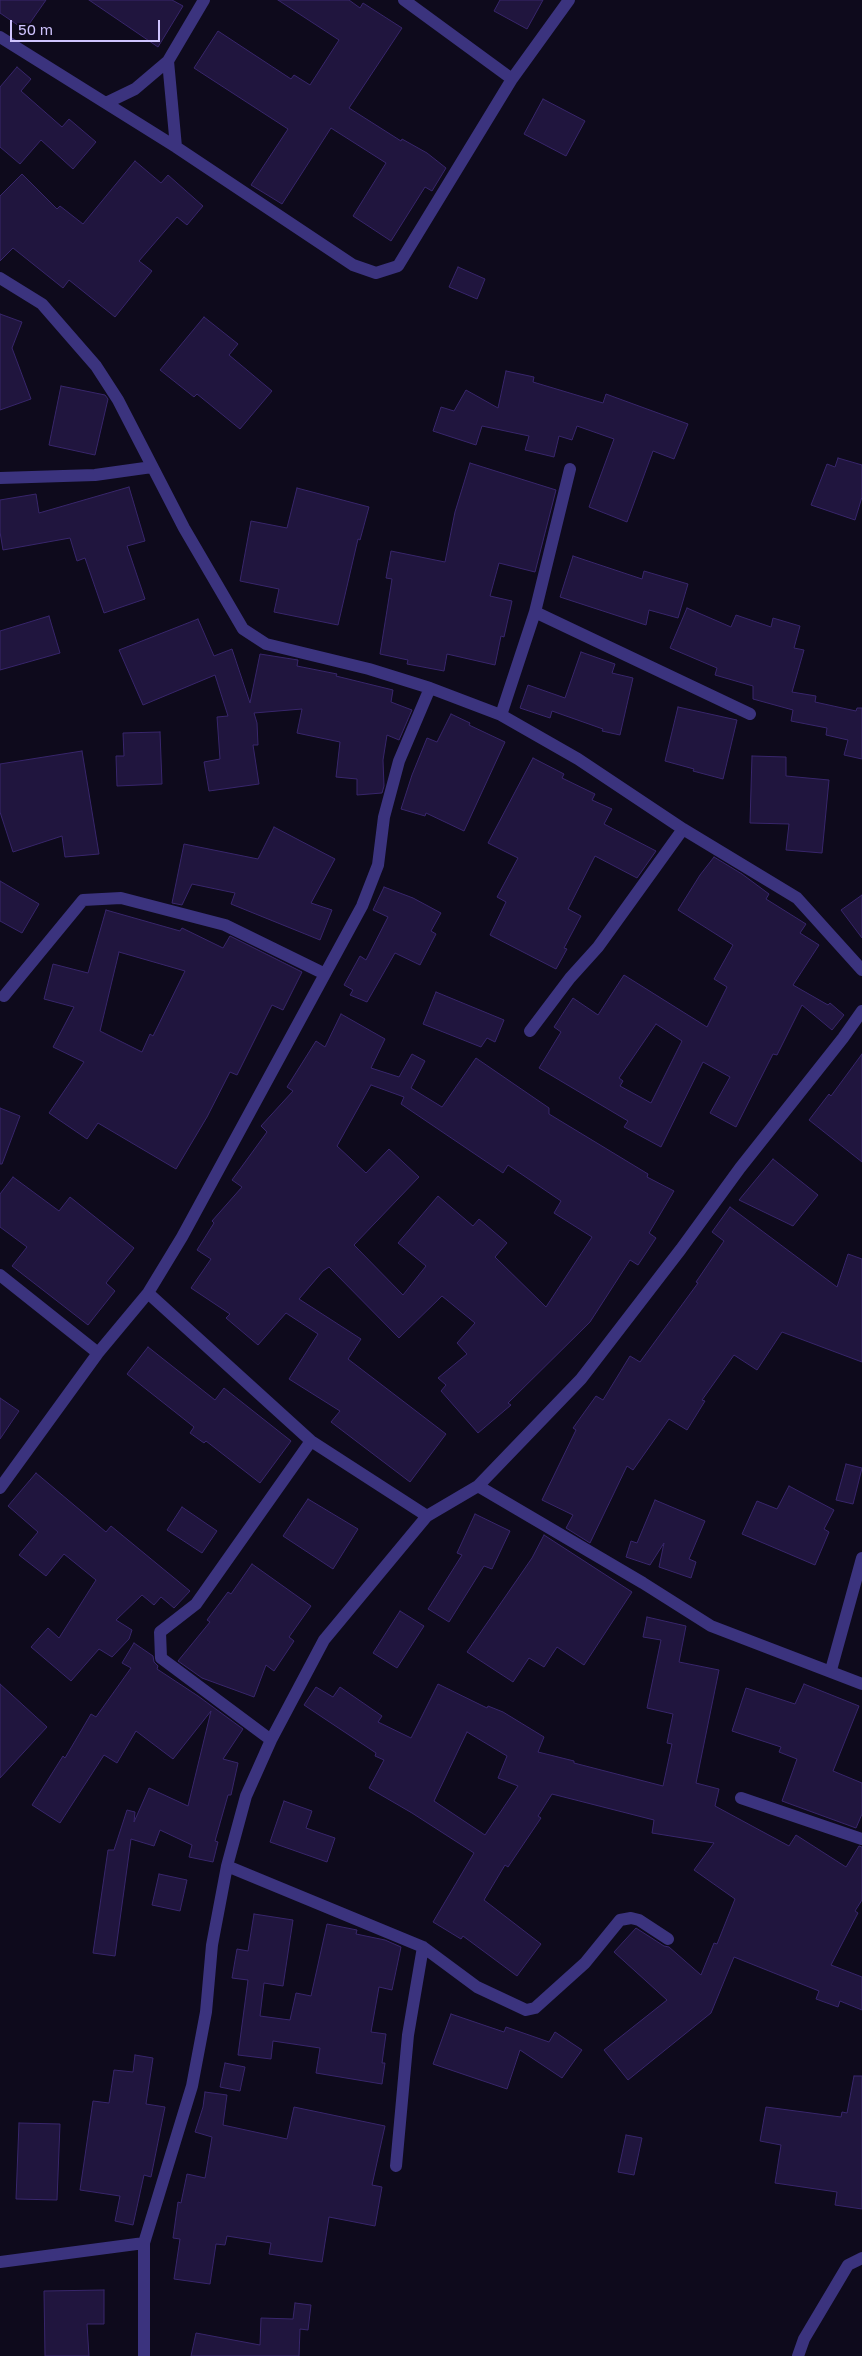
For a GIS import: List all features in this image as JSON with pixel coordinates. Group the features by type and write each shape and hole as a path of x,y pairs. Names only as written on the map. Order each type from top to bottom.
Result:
{"street":[{"path":"106,103 135,89 168,61 204,0"},
{"path":"404,0 512,79"},
{"path":"0,37 176,147 353,264 376,272 398,266 512,79 569,0"},
{"path":"168,61 176,147"},
{"path":"0,278 42,304 96,366 118,400 184,528 243,629 266,644 369,669 430,688 501,715 578,759 683,828 797,898 862,970"},
{"path":"0,478 95,475 152,467"},
{"path":"501,715 535,612 570,469"},
{"path":"535,612 750,714"},
{"path":"0,1488 98,1353 148,1292 182,1237 362,906 378,865 384,817 399,761 430,688"},
{"path":"530,1032 570,978 598,947 683,828"},
{"path":"1,995 84,900 122,898 225,926 325,974"},
{"path":"144,2356 144,2243 192,2086 206,2012 212,1945 226,1866 246,1796 271,1740 324,1640 427,1516 478,1486 581,1379 740,1168 844,1038 862,1012"},
{"path":"0,1275 98,1353"},
{"path":"148,1292 311,1441 427,1516"},
{"path":"271,1740 161,1658 160,1632 196,1604 311,1441"},
{"path":"478,1486 643,1583 711,1626 831,1670 862,1684"},
{"path":"831,1670 862,1558"},
{"path":"741,1798 862,1839"},
{"path":"226,1866 423,1947 477,1987 511,2004 531,2010 584,1963 620,1920 631,1918 639,1920 668,1938"},
{"path":"396,2166 408,2035 423,1947"},
{"path":"0,2262 144,2243"},
{"path":"798,2356 804,2339 848,2265 862,2258"}],"building":[{"path":"0,0 46,0 25,30 0,13"},
{"path":"89,0 172,0 183,6 158,47"},
{"path":"278,0 349,0 360,8 363,3 402,28 349,108 401,141 402,139 427,153 446,168 432,191 425,187 391,241 353,216 386,163 331,128 282,204 251,185 288,129 194,68 218,31 291,79 294,75 310,85 339,40"},
{"path":"500,0 543,0 527,29 494,11"},
{"path":"17,67 31,79 21,91 62,127 69,119 96,142 73,169 41,140 20,164 0,147 0,87"},
{"path":"543,99 585,121 566,156 524,134"},
{"path":"135,161 161,183 168,175 203,206 187,225 177,217 139,261 152,271 115,317 69,280 63,288 13,248 0,261 0,196 22,174 57,209 60,206 83,224"},
{"path":"458,267 485,279 477,299 449,287"},
{"path":"0,314 22,322 12,348 31,399 0,410"},
{"path":"204,317 238,344 229,355 272,391 240,429 197,394 194,397 160,370"},
{"path":"506,371 534,377 533,382 603,403 606,394 688,424 674,459 653,451 627,522 589,507 614,439 577,426 572,440 559,436 554,457 525,450 529,436 482,426 476,445 433,431 441,407 454,411 466,390 498,408"},
{"path":"61,386 105,395 108,399 95,455 49,445"},
{"path":"838,458 862,465 862,497 855,520 811,505 827,464 835,467"},
{"path":"470,463 556,490 535,572 499,563 490,596 512,601 504,637 501,636 495,665 447,654 444,671 407,664 408,660 380,654 392,579 386,578 391,551 445,562 455,512"},
{"path":"129,487 145,541 127,546 145,599 104,613 85,558 77,561 70,538 3,550 0,532 0,500 36,494 39,513"},
{"path":"297,488 369,507 360,540 358,539 338,625 274,612 279,589 240,581 251,521 287,528"},
{"path":"573,556 642,579 644,571 688,584 678,618 649,610 646,625 560,597"},
{"path":"687,608 731,627 736,615 771,627 773,618 800,626 794,648 804,650 792,692 816,696 815,702 856,711 857,708 862,708 862,759 844,755 848,740 826,735 827,728 791,721 793,710 753,699 753,686 715,675 717,668 670,648"},
{"path":"49,616 60,653 0,670 0,631"},
{"path":"198,619 214,656 232,649 250,703 260,654 298,660 297,666 337,674 336,676 393,690 391,702 412,710 399,740 387,735 383,760 384,786 382,793 357,795 357,779 336,777 340,742 297,733 302,709 254,713 257,723 258,745 253,745 259,784 209,791 204,762 220,759 217,717 228,716 215,675 143,705 119,650"},
{"path":"581,652 615,664 612,673 633,678 620,735 602,731 603,729 552,711 550,718 520,708 528,685 565,698"},
{"path":"678,707 737,720 723,779 665,761"},
{"path":"451,714 505,742 464,831 426,813 425,816 401,809 427,738 437,742"},
{"path":"160,732 162,784 117,786 116,756 124,756 123,733"},
{"path":"82,751 99,854 65,857 62,836 13,852 0,812 0,764"},
{"path":"752,756 786,757 786,776 829,780 822,853 786,850 789,824 750,823"},
{"path":"533,758 564,774 562,778 595,794 592,800 612,809 604,824 656,851 637,878 595,856 568,909 581,916 564,948 567,949 556,969 490,935 506,902 497,897 518,858 488,843"},
{"path":"274,827 335,859 311,903 332,910 320,940 231,904 235,893 192,884 182,905 172,903 184,844 258,859"},
{"path":"714,857 742,874 769,894 766,899 806,924 800,933 819,945 793,985 828,1005 830,1003 844,1015 832,1030 802,1005 777,1055 773,1054 736,1127 710,1113 730,1077 703,1062 661,1147 624,1127 628,1121 539,1068 561,1032 554,1027 573,998 598,1015 624,975 707,1027 727,987 714,979 733,945 678,910","holes":["656,1024 682,1041 651,1103 620,1086 623,1081 619,1078"]},
{"path":"0,881 39,904 22,933 0,921"},
{"path":"384,887 413,898 441,913 431,931 436,934 420,965 395,953 367,1002 350,995 353,990 344,985 360,956 366,960 388,917 373,910"},
{"path":"862,895 862,938 841,910"},
{"path":"106,910 180,931 182,928 223,948 230,936 302,972 283,1010 272,1005 237,1075 230,1072 207,1117 176,1169 98,1123 87,1139 49,1113 84,1062 53,1047 74,1007 44,999 53,964 88,973","holes":["119,952 185,971 153,1036 150,1034 142,1052 100,1031"]},
{"path":"436,992 504,1020 495,1042 487,1038 481,1047 423,1024"},
{"path":"341,1014 385,1039 371,1068 399,1077 412,1054 425,1061 411,1088 442,1107 476,1058 549,1108 549,1114 648,1174 647,1177 674,1191 649,1233 656,1238 638,1265 630,1260 590,1322 508,1403 511,1405 478,1433 441,1391 446,1385 438,1378 467,1354 457,1343 475,1323 442,1296 399,1338 329,1267 323,1271 299,1299 361,1339 348,1359 446,1434 410,1482 331,1422 340,1411 289,1379 318,1334 286,1313 258,1345 226,1318 230,1314 191,1288 211,1259 197,1250 214,1223 212,1221 242,1187 232,1180 267,1132 261,1126 293,1091 287,1087 316,1041 325,1047","holes":["371,1085 404,1097 401,1104 503,1173 508,1165 561,1201 554,1213 592,1237 546,1307 495,1257 507,1243 479,1219 473,1226 438,1196 398,1243 426,1266 403,1295 354,1245 419,1177 389,1149 366,1173 337,1146"]},
{"path":"862,1054 862,1162 809,1120 829,1094 831,1096"},
{"path":"0,1108 20,1116 2,1164 0,1164"},
{"path":"773,1159 818,1195 793,1226 739,1200"},
{"path":"13,1177 59,1211 70,1197 134,1248 106,1283 115,1291 88,1325 12,1266 27,1247 0,1227 0,1194"},
{"path":"730,1207 837,1287 848,1254 862,1259 862,1362 782,1332 757,1370 734,1355 702,1400 705,1401 687,1430 669,1419 633,1470 627,1466 590,1543 566,1528 573,1515 542,1500 576,1430 573,1428 596,1396 603,1400 630,1356 640,1362 698,1283 696,1282 724,1241 712,1232"},
{"path":"148,1347 215,1400 224,1388 291,1441 260,1483 206,1441 204,1443 190,1433 194,1427 127,1374"},
{"path":"0,1398 19,1411 0,1439"},
{"path":"846,1464 862,1468 853,1504 836,1500"},
{"path":"36,1473 106,1532 111,1526 190,1591 174,1608 161,1597 154,1605 142,1595 116,1620 132,1630 129,1639 112,1657 99,1649 71,1681 31,1647 48,1628 59,1638 96,1580 64,1554 46,1576 19,1555 38,1532 8,1506"},
{"path":"789,1486 834,1510 824,1529 829,1532 815,1565 742,1534 757,1501 777,1509"},
{"path":"308,1499 358,1529 333,1569 283,1536"},
{"path":"655,1500 705,1521 689,1559 696,1562 691,1578 659,1567 664,1543 650,1565 626,1557 631,1541 637,1543"},
{"path":"182,1507 217,1531 202,1553 167,1530"},
{"path":"475,1514 510,1531 492,1569 484,1566 449,1622 428,1609 462,1555 457,1553"},
{"path":"544,1535 632,1592 584,1665 557,1647 544,1667 529,1658 513,1682 467,1652 532,1558"},
{"path":"252,1564 311,1606 289,1637 294,1641 274,1671 266,1665 254,1697 202,1678 178,1661 210,1622 207,1620 228,1592 231,1594"},
{"path":"400,1611 424,1626 397,1668 373,1653"},
{"path":"647,1617 686,1626 679,1662 719,1670 696,1783 719,1789 715,1806 789,1846 796,1835 846,1867 859,1846 862,1847 862,1900 855,1911 858,1913 831,1965 862,1977 862,2010 840,2001 838,2007 816,1999 819,1991 734,1957 711,2013 628,2080 604,2050 667,2000 614,1952 636,1928 664,1946 669,1947 701,1975 714,1943 717,1944 735,1899 694,1870 714,1843 652,1833 654,1820 552,1794 538,1816 541,1818 508,1867 505,1865 484,1900 541,1944 517,1976 463,1936 461,1939 433,1922 474,1853 369,1788 384,1760 375,1756 376,1753 304,1705 316,1687 333,1697 340,1687 382,1716 378,1722 411,1738 438,1684 487,1708 488,1706 503,1712 544,1737 538,1752 663,1786 672,1744 667,1743 673,1714 647,1708 661,1640 643,1637","holes":["467,1732 507,1756 498,1778 518,1786 485,1835 434,1801"]},
{"path":"134,1643 153,1656 154,1662 158,1666 157,1669 243,1729 223,1759 238,1763 231,1795 228,1795 215,1841 218,1842 213,1862 189,1857 192,1845 160,1830 154,1846 131,1839 115,1956 93,1953 108,1850 114,1850 127,1810 135,1812 134,1822 149,1788 188,1806 211,1711 173,1759 136,1731 117,1763 104,1755 60,1823 32,1805 63,1756 65,1758 91,1714 96,1717 131,1668 122,1663"},
{"path":"0,1684 47,1727 0,1778"},
{"path":"804,1684 859,1706 833,1771 862,1783 862,1814 856,1828 782,1801 797,1759 779,1752 781,1747 732,1731 746,1688 795,1704"},
{"path":"284,1801 312,1811 306,1828 335,1838 327,1862 270,1842"},
{"path":"159,1874 187,1880 180,1911 152,1905"},
{"path":"254,1914 293,1920 283,1986 264,1983 260,2016 290,2020 296,1993 311,1996 327,1924 357,1930 356,1934 385,1940 401,1947 392,1990 379,1987 371,2032 386,2034 382,2063 385,2063 382,2084 316,2073 320,2048 273,2041 271,2059 238,2055 248,1980 232,1978 237,1949 248,1951"},
{"path":"451,2014 504,2032 506,2027 549,2042 555,2032 582,2050 562,2078 520,2050 507,2089 433,2064"},
{"path":"135,2055 153,2058 146,2104 165,2107 151,2177 144,2175 133,2225 115,2221 120,2196 80,2190 93,2101 109,2103 114,2070 133,2072"},
{"path":"225,2063 245,2067 240,2091 220,2087"},
{"path":"854,2076 862,2076 862,2209 835,2205 837,2192 775,2183 781,2145 760,2141 766,2107 841,2117 842,2112 847,2113"},
{"path":"205,2092 227,2095 223,2125 287,2139 294,2107 385,2126 372,2185 382,2187 375,2226 329,2217 322,2262 269,2254 271,2243 227,2236 225,2245 216,2244 210,2284 174,2279 180,2239 173,2238 178,2202 181,2203 187,2174 205,2178 212,2137 195,2132 203,2107"},
{"path":"19,2123 60,2124 57,2200 16,2199"},
{"path":"626,2135 642,2138 634,2175 618,2172"},
{"path":"104,2290 104,2324 87,2324 89,2356 45,2356 44,2291"},
{"path":"295,2303 311,2305 308,2330 300,2329 299,2356 191,2356 196,2333 260,2345 261,2318 293,2319"}]}
